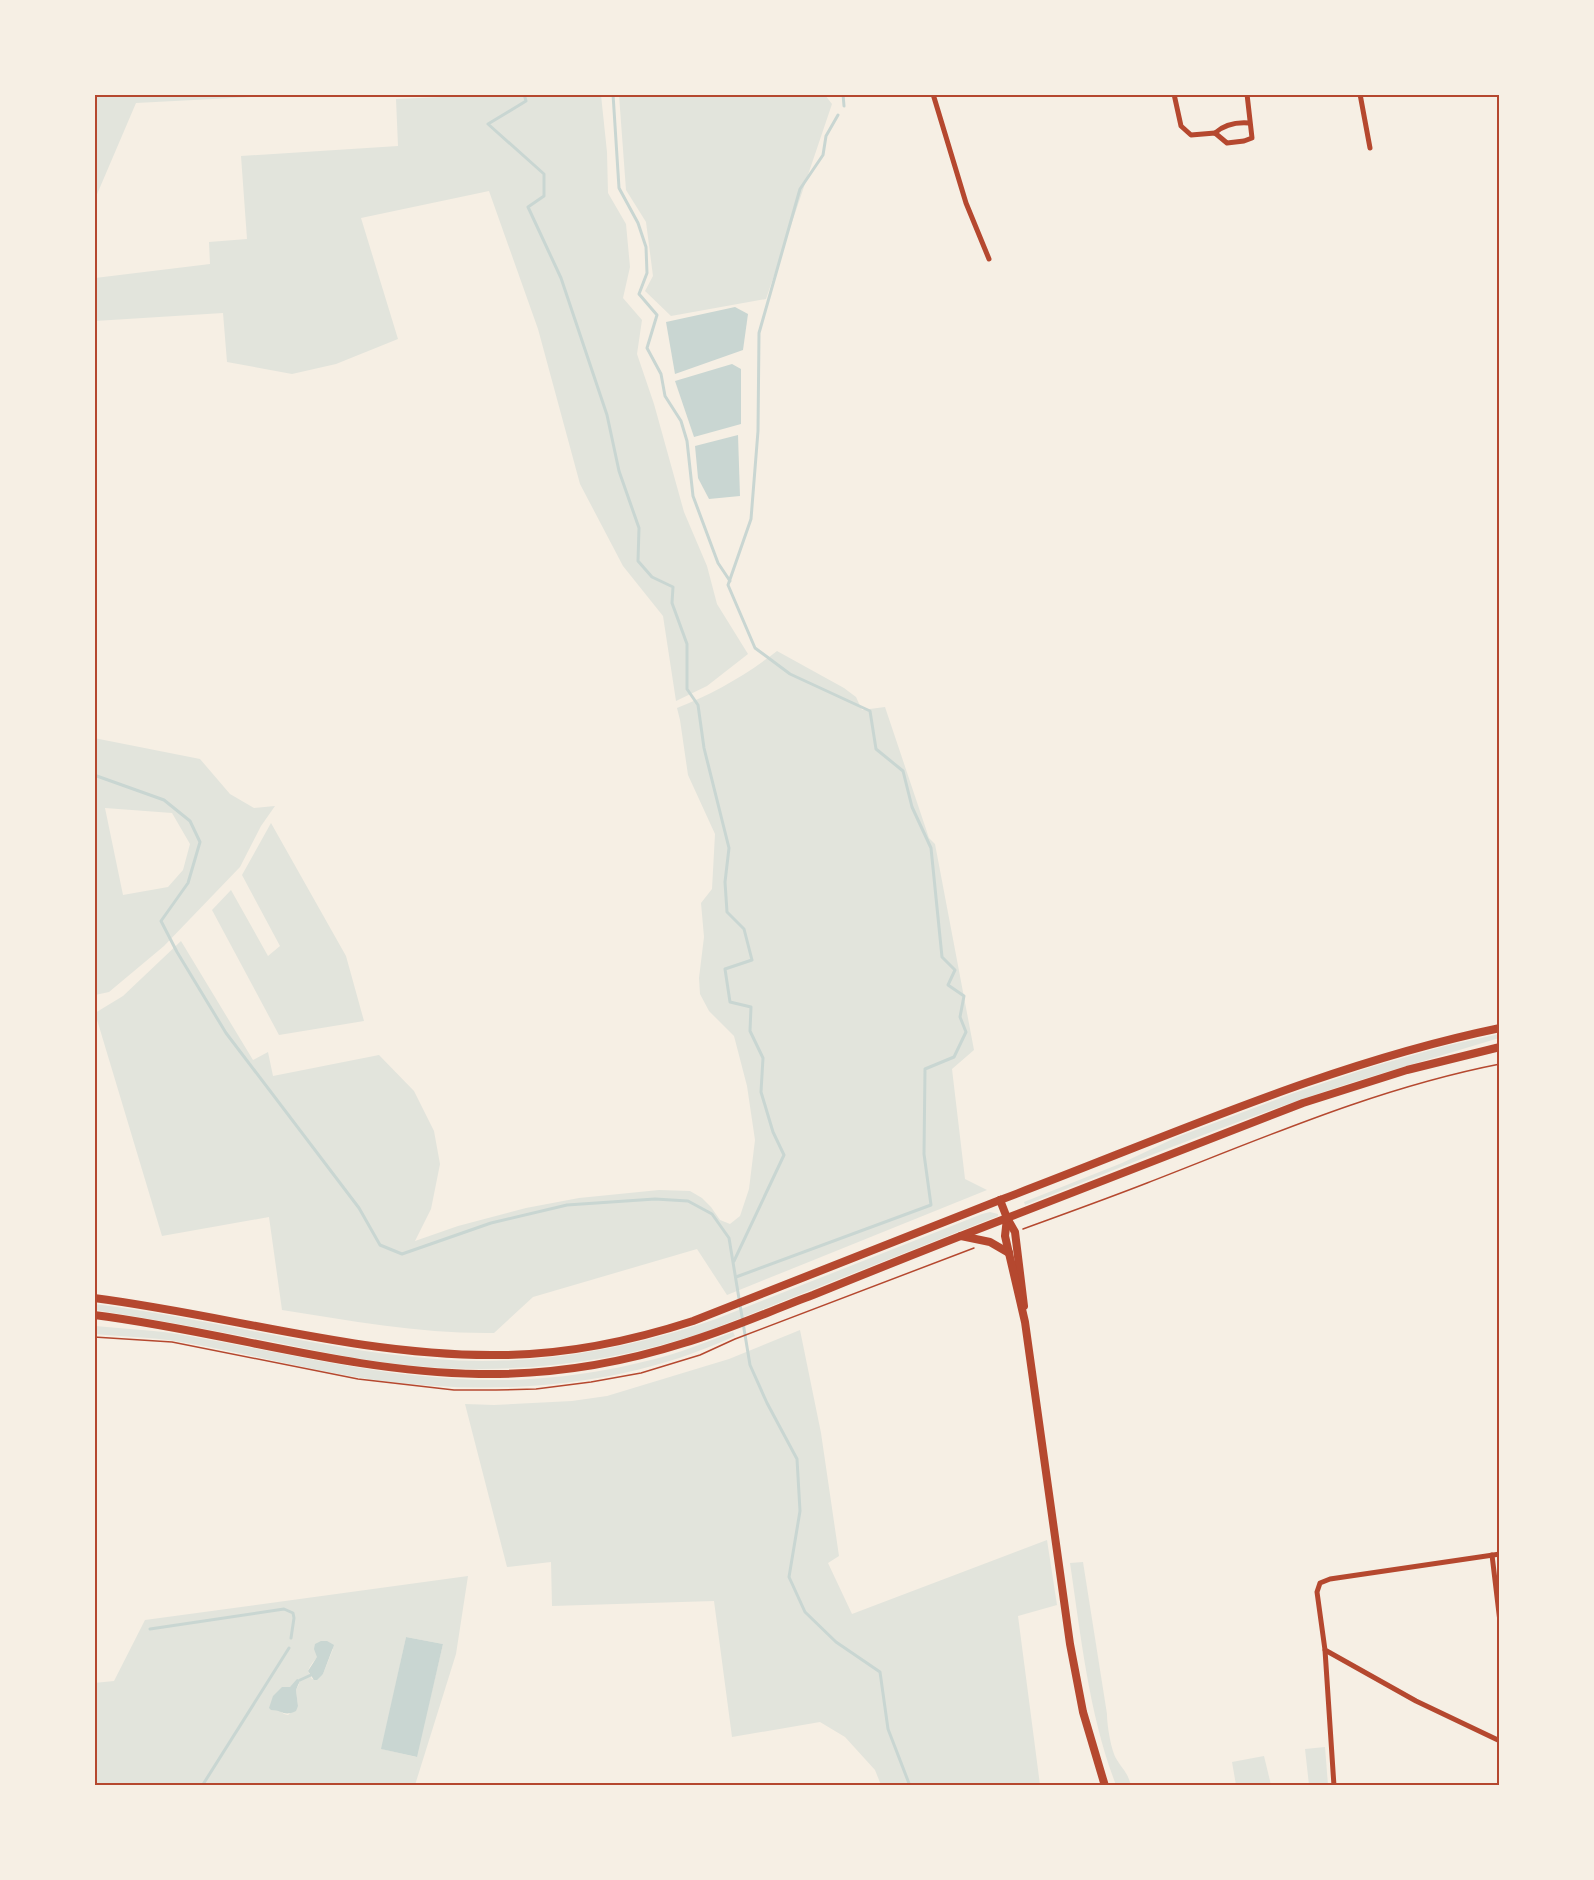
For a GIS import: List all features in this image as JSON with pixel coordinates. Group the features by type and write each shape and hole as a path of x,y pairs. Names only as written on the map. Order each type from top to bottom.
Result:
{"main road":[{"path":"94,1298 157,1307 357,1345 433,1353 493,1356 552,1352 618,1342 663,1331 749,1300 1213,1116 1330,1074 1397,1053 1500,1028"},
{"path":"94,1315 171,1327 360,1364 408,1370 478,1374 536,1372 604,1363 663,1350 732,1326 1313,1100 1407,1070 1500,1047"},
{"path":"1000,1200 1015,1232 1024,1296 1025,1322"},
{"path":"1007,1218 1005,1236 1025,1322 1075,1670 1091,1742 1105,1785"},
{"path":"960,1236 990,1242 1009,1253"}],"street":[{"path":"933,94 966,203 989,259"},
{"path":"1174,94 1181,126 1191,135 1215,133 1222,127 1237,122 1249,123"},
{"path":"1215,133 1227,143 1252,138 1248,94"},
{"path":"1360,94 1370,148"},
{"path":"1334,1785 1324,1650 1317,1592 1320,1583 1330,1579 1500,1554"},
{"path":"1492,1555 1500,1622"},
{"path":"1324,1650 1416,1701 1500,1741"}],"path":[{"path":"1015,1232 1362,1101 1426,1081 1500,1064"},
{"path":"735,1339 973,1248"}],"shaded area":[{"path":"95,94 288,95 136,103 95,199"},
{"path":"465,95 601,95 607,152 608,193 626,224 630,267 623,298 642,320 637,354 654,404 684,512 707,566 717,604 748,654 707,686 676,701 663,616 623,566 580,484 538,329 489,191 361,218 398,339 336,364 292,374 227,362 223,313 95,321 95,278 210,264 209,242 247,239 241,156 398,146 396,99"},
{"path":"619,95 825,95 832,104 766,299 671,316 645,291 653,276 646,222 626,190"},
{"path":"735,307 748,314 743,350 675,374 666,322"},
{"path":"732,364 741,369 741,424 694,437 675,381"},
{"path":"738,435 740,496 709,499 698,478 695,446"},
{"path":"777,651 844,688 856,697 862,710 885,707 929,838 935,844 974,1050 952,1069 965,1179 987,1190 727,1295 697,1249 533,1297 494,1333 414,1329 282,1310 269,1217 162,1236 95,1013 123,996 181,941 253,1060 268,1052 273,1076 379,1055 414,1091 434,1131 440,1164 431,1209 415,1241 458,1226 526,1208 579,1198 659,1190 690,1191 702,1198 720,1220 730,1224 740,1216 749,1189 755,1140 747,1086 734,1036 709,1011 700,994 699,978 704,937 701,903 712,889 715,834 688,775 677,708 729,683"},
{"path":"94,738 200,759 230,794 254,808 275,806 261,826 240,867 164,946 109,992 95,995","holes":["105,808 172,813 190,844 183,870 168,887 123,895"]},
{"path":"271,823 346,956 364,1021 279,1035 212,910 231,890 268,956 280,946 242,875"},
{"path":"1499,1034 1499,1038 1345,1085 1260,1114 1025,1205 1024,1202 1122,1163 1177,1137 1291,1094 1371,1067 1445,1046"},
{"path":"990,1212 998,1216 705,1332 635,1352 563,1364 490,1369 398,1364 95,1310 95,1304 138,1310 392,1355 471,1361 542,1358 613,1347 716,1319"},
{"path":"95,1326 177,1334 376,1370 451,1379 490,1380 538,1379 612,1369 682,1351 733,1332 735,1336 650,1367 606,1377 517,1387 472,1387 427,1385 357,1377 181,1342 95,1334"},
{"path":"800,1330 821,1433 839,1556 828,1563 852,1614 1047,1540 1057,1605 1018,1616 1040,1785 881,1785 875,1770 845,1737 820,1722 732,1737 714,1601 552,1606 551,1562 507,1567 465,1404 494,1405 572,1401 607,1396 729,1359"},
{"path":"1083,1562 1110,1738 1115,1756 1127,1774 1131,1785 1116,1785 1092,1704 1070,1563"},
{"path":"468,1576 456,1654 415,1785 95,1785 94,1683 114,1681 145,1620","holes":["406,1637 443,1644 416,1757 382,1749","333,1649 323,1674 312,1679 308,1671 312,1663","299,1684 296,1690 298,1706 288,1715 279,1710 285,1687"]},
{"path":"406,1637 443,1644 417,1757 381,1749"},
{"path":"321,1641 334,1645 323,1674 314,1680 308,1671 317,1657 315,1644"},
{"path":"297,1679 300,1680 296,1690 298,1706 296,1711 286,1713 271,1710 269,1708 273,1696 282,1687 290,1687"},
{"path":"1325,1747 1328,1785 1309,1785 1305,1749"},
{"path":"1264,1756 1271,1785 1236,1785 1232,1762"}],"waterway":[{"path":"524,94 526,101 488,124 544,174 544,196 528,207 561,278 607,415 619,471 639,528 638,561 652,577 673,587 672,603 687,644 687,689 698,705 704,748 729,848 725,882 727,912 744,929 752,960 725,969 730,1002 751,1007 750,1031 763,1058 761,1092 773,1132 784,1155 734,1261"},
{"path":"613,94 619,188 638,223 646,247 647,273 639,294 657,315 647,348 661,374 665,396 681,421 687,441 693,496 718,563 730,581"},
{"path":"843,94 844,106"},
{"path":"736,1277 931,1205 924,1154 925,1069 954,1057 966,1032 960,1017 964,996 948,985 955,970 942,957 931,848 912,807 903,771 876,749 870,711 790,674 755,648 728,585 751,519 758,431 759,333 800,189 823,155 826,136 838,115"},
{"path":"94,775 164,800 190,821 200,842 188,883 161,921 226,1033 359,1208 380,1245 402,1254 491,1223 567,1205 655,1199 688,1201 712,1214 729,1238 750,1365 797,1459 800,1511 789,1577 805,1612 836,1642 880,1672 888,1729 910,1786"},
{"path":"150,1629 284,1609 293,1613 291,1638"},
{"path":"202,1786 289,1648"},
{"path":"300,1680 311,1675"}]}
